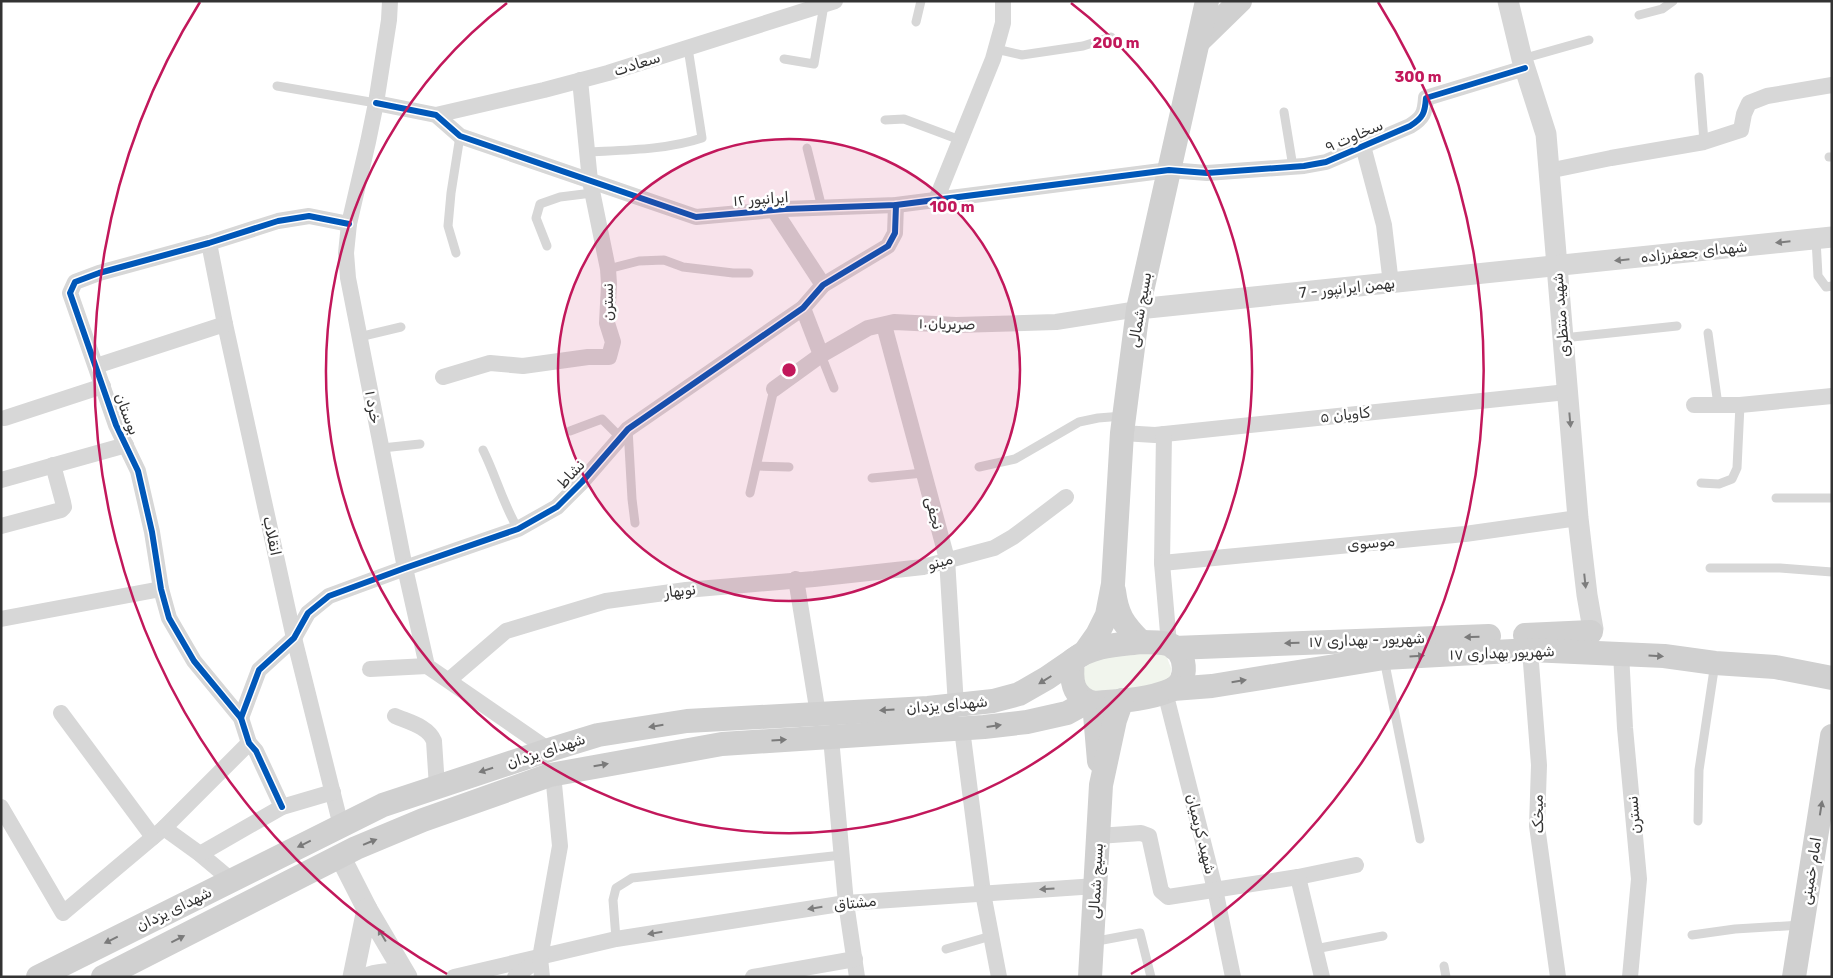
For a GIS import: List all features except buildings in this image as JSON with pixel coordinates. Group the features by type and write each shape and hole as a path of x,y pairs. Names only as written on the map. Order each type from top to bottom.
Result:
{"main road":[{"name":"بسیج شمالی","path":"1101,785 1091,702 1074,688 1071,676 1073,660 1085,652 1097,636 1107,615 1113,584 1123,425 1138,310 1207,1"},
{"name":"بسیج شمالی","path":"1199,41 1218,1"},
{"path":"1199,41 1240,1"},
{"name":"بسیج شمالی","path":"1113,584 1116,610 1125,626 1141,642"},
{"name":"۱۷ شهریور - بهداری","path":"1085,652 1096,648 1141,642 1171,646 1212,646 1591,632"},
{"path":"1169,691 1182,679 1184,664 1178,651 1171,646"},
{"path":"1212,646 1199,658 1197,666 1199,673 1212,686"},
{"name":"۱۷ شهریور بهداری","path":"1091,702 1152,696 1169,691 1212,686 1384,658 1530,650 1664,656 1715,663 1775,667 1832,678"},
{"name":"شهدای یزدان","path":"38,977 384,805 437,786 598,735 687,721 956,706 993,701 1019,694 1047,678 1085,652"},
{"name":"بسیج شمالی","path":"1090,977 1101,785 1115,720 1122,700"},
{"name":"شهدای یزدان","path":"103,977 356,848 422,820 553,774 741,742 831,738 984,727 1067,713 1091,702"},
{"path":"741,742 734,734 735,725 738,720 744,718"},
{"path":"687,721 694,726 698,734 696,744 692,749"},
{"name":"امام خمینی","path":"1794,977 1832,736"}],"street":[{"name":"خرد ۱","path":"390,1 389,20 376,103 349,224 346,253 348,278 404,568 427,666"},
{"path":"936,200 996,50 1003,23 1003,1"},
{"name":"شهید منتظری","path":"1508,1 1523,64 1546,134 1578,518 1593,629 1591,632"},
{"name":"سعادت","path":"436,115 580,80 829,3"},
{"name":"سخاوت ۹","path":"1169,170 1206,173 1326,162 1420,120 1425,109 1426,98 1523,64"},
{"name":"نسترن","path":"443,377 490,362 523,366 588,357 609,357 613,342 607,323 608,269 591,187 580,80"},
{"path":"1548,171 1704,142 1741,130 1744,114 1749,102 1767,96 1832,85"},
{"name":"ایرانپور ۱۲","path":"376,103 436,115 460,136 548,172 591,187 696,217 774,210 896,205 1169,170"},
{"path":"1362,146 1384,225 1390,284"},
{"name":"نشاط","path":"241,718 259,670 294,638 308,613 329,596 518,529 557,507 625,433 803,308 823,285 888,246 895,233 896,205"},
{"path":"774,210 823,285"},
{"name":"بوستان","path":"282,807 256,751 249,742 241,718 194,661 169,618 161,589 152,532 138,471 116,425 70,293 75,282 99,273 209,244 278,221 309,216 349,224"},
{"name":"شهدای جعفرزاده","path":"1556,266 1824,238"},
{"name":"انقلاب","path":"209,244 294,638 341,826"},
{"name":"بهمن ایرانپور - 7","path":"1138,310 1556,266"},
{"path":"803,308 821,355"},
{"name":"صریریان۱۰","path":"774,389 789,376 821,355 868,328 884,324 894,322 956,325 1056,322 1138,310"},
{"path":"96,366 225,324"},
{"name":"نجفی","path":"884,324 947,559 956,706"},
{"path":"5,418 103,386"},
{"name":"کاویان ۵","path":"1123,425 1164,434 1567,392"},
{"path":"1694,405 1740,405 1832,396"},
{"path":"1164,434 1162,563 1171,646"},
{"path":"1,480 126,445"},
{"path":"1,526 62,510 64,507 63,502 53,465"},
{"name":"مینو","path":"796,579 814,579 923,567 947,559 994,548 1014,537 1066,496"},
{"name":"موسوی","path":"1162,563 1465,534 1578,518"},
{"path":"796,579 818,714"},
{"name":"نوبهار","path":"449,680 506,631 606,601 686,590 796,579"},
{"path":"1,619 161,589"},
{"name":"میخک","path":"1530,650 1539,764 1537,826 1558,977"},
{"name":"نسترن","path":"1621,653 1625,728 1639,879 1630,977"},
{"path":"370,669 427,666 550,750"},
{"name":"شهید کریمیان","path":"1169,691 1215,889 1233,977"},
{"path":"61,713 159,832 200,854 231,880"},
{"path":"394,716 426,730 432,735 437,786"},
{"path":"962,729 983,893 999,977"},
{"path":"831,738 846,903 858,977"},
{"path":"1,807 64,913 159,832 249,742"},
{"path":"542,977 540,958 560,846 553,774"},
{"path":"200,854 282,807 333,792"},
{"path":"1098,836 1142,833 1149,836 1161,892 1168,897 1298,878 1356,865"},
{"path":"340,856 366,909 407,977"},
{"path":"1298,878 1322,977"},
{"name":"مشتاق","path":"454,977 616,940 846,903 1096,886"},
{"path":"353,977 366,909"},
{"path":"515,977 540,958"},
{"path":"753,977 855,958"},
{"path":"369,977 384,973 400,974 407,977"}],"lane":[{"path":"916,22 921,1"},
{"path":"1639,15 1662,8 1673,1"},
{"path":"784,59 814,64 829,3"},
{"path":"996,50 1022,55 1083,46 1111,37"},
{"path":"1523,64 1589,40"},
{"path":"587,152 639,149 688,142 702,138 688,48"},
{"path":"1699,77 1704,142"},
{"path":"277,86 376,103"},
{"path":"1284,112 1293,166"},
{"path":"885,120 904,119 960,140"},
{"path":"456,253 448,226 460,136"},
{"path":"807,148 822,208"},
{"path":"547,246 536,218 540,204 591,187"},
{"path":"1824,238 1818,276 1826,287 1832,286"},
{"path":"608,269 639,261 664,260 684,267 749,273"},
{"path":"359,337 401,326"},
{"path":"1562,338 1677,326"},
{"path":"1708,333 1718,406"},
{"path":"821,355 834,388"},
{"path":"750,493 774,389"},
{"path":"1701,483 1719,484 1732,480 1737,468 1740,405"},
{"path":"979,467 1015,459 1079,422 1098,418 1123,425"},
{"path":"570,431 602,419 625,433 635,523"},
{"path":"382,448 420,444"},
{"path":"483,450 494,471 507,510 518,529"},
{"path":"757,466 789,468"},
{"path":"872,478 924,473"},
{"path":"1776,498 1832,498"},
{"path":"1710,568 1780,568 1832,572"},
{"path":"1384,658 1420,839"},
{"path":"1698,821 1699,770 1715,663"},
{"path":"616,940 614,900 616,888 632,878 842,855"},
{"path":"1692,935 1735,929 1803,925"},
{"path":"1092,942 1140,933 1151,977"},
{"path":"946,948 991,936"},
{"path":"1315,948 1383,936"},
{"path":"1444,966 1446,977"}],"shaded area":[{"path":"1153,652 1166,655 1171,668 1170,681 1106,694 1091,690 1083,683 1083,670 1091,659"}],"cycle path":[{"path":"376,103 436,115 460,136 696,217 785,209 896,205 1169,170 1207,173 1304,166 1326,162 1410,126 1422,115 1426,98 1525,68"},
{"path":"241,718 259,670 294,638 308,613 329,596 518,529 557,507 582,482 628,429 803,308 823,285 888,246 895,233 896,205"},
{"path":"282,807 256,751 249,743 241,718 194,661 169,618 161,589 152,532 138,471 116,425 70,293 75,282 99,273 209,243 278,221 309,216 349,224"}]}
